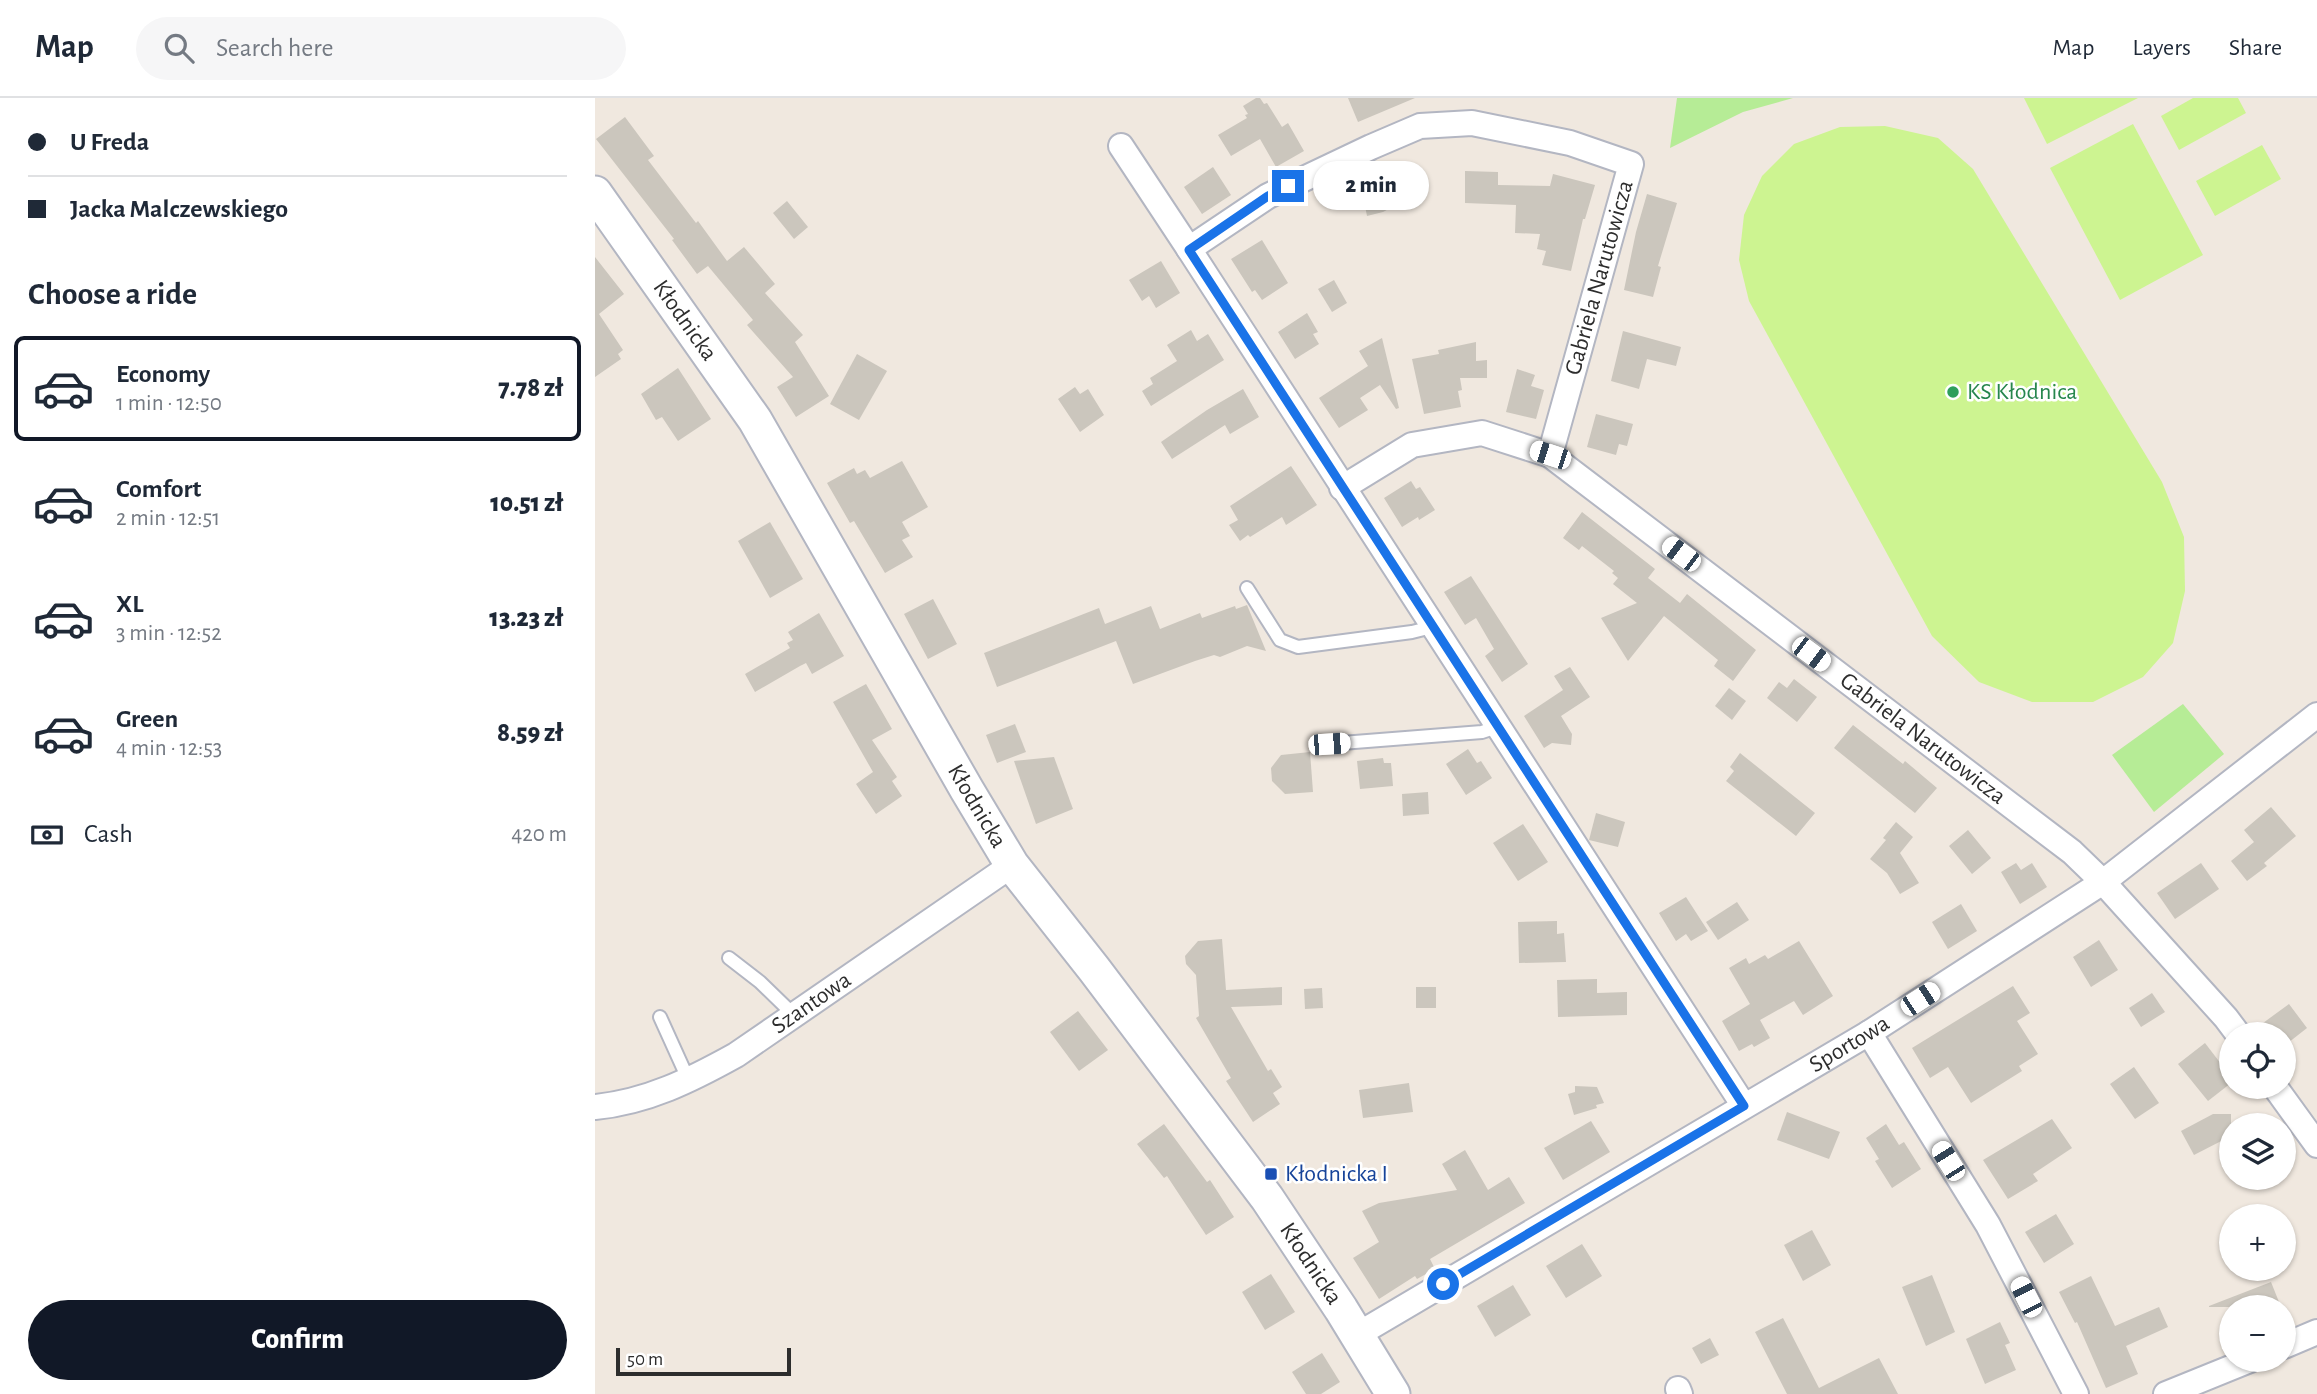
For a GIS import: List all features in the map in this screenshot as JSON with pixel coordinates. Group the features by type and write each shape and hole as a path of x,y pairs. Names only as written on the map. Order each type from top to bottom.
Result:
{"main road":[{"name":"Kłodnicka","path":"595,193 755,420 1012,864 1267,1198 1393,1394"}],"street":[{"name":"Gabriela Narutowicza","path":"1189,250 1268,196 1420,126 1472,123 1570,143 1630,163 1550,455 2072,852 2103,882 2229,1022"},
{"path":"1121,146 1744,1106"},
{"path":"1342,488 1412,445 1482,433 1550,455"},
{"name":"Sportowa","path":"1356,1335 1868,1033 2103,882 2317,715"},
{"name":"Szantowa","path":"595,1107 653,1095 689,1082 737,1055 1012,864"},
{"path":"1868,1033 1988,1225 2076,1394"},
{"path":"2284,1099 2317,1145"},
{"path":"2296,1341 2317,1332"},
{"path":"2166,1394 2220,1372"}],"lane":[{"path":"1247,588 1280,640 1298,646 1412,632 1432,627"},
{"path":"1329,744 1482,732 1497,727"},
{"path":"730,958 794,1015"},
{"path":"660,1017 689,1082"}],"green space":[{"path":"1677,98 1793,98 1743,112 1670,148"},
{"path":"2024,98 2138,98 2047,144"},
{"path":"2193,98 2238,98 2246,113 2179,150 2161,116"},
{"path":"2133,124 2203,255 2120,300 2050,168"},
{"name":"KS Kłodnica","path":"1885,126 1938,138 1973,169 2162,482 2184,537 2185,591 2173,643 2143,677 2093,702 2032,702 1979,682 1932,636 1749,301 1739,260 1744,215 1762,176 1794,144 1840,127"},
{"path":"2262,145 2281,179 2215,216 2196,181"},
{"path":"2183,704 2224,754 2154,812 2112,755"}],"building":[{"path":"1260,98 1264,104 1267,103 1282,127 1288,123 1304,151 1276,167 1260,139 1231,156 1218,135 1247,118 1245,115 1248,114 1243,106"},
{"path":"1348,98 1415,98 1358,122"},
{"path":"625,117 654,156 648,160 727,261 744,247 775,284 765,293 803,335 795,342 829,396 796,417 777,387 793,377 747,325 753,320 708,266 697,274 672,240 674,239 596,139"},
{"path":"1213,167 1231,195 1202,214 1184,187"},
{"path":"1465,171 1498,172 1498,185 1550,186 1553,174 1595,185 1583,219 1571,271 1542,265 1546,251 1537,249 1540,234 1515,233 1516,205 1465,203"},
{"path":"1401,172 1407,199 1383,212 1367,216 1360,181"},
{"path":"1647,194 1677,203 1658,266 1661,267 1653,297 1624,290"},
{"path":"787,201 808,227 794,239 773,213"},
{"path":"1262,240 1288,283 1262,300 1255,290 1252,292 1231,259"},
{"path":"595,257 624,294 599,314 623,350 618,354 621,359 595,377"},
{"path":"1161,261 1180,293 1156,308 1149,296 1142,301 1129,280"},
{"path":"1334,280 1347,303 1332,312 1318,289"},
{"path":"1307,313 1318,332 1313,334 1319,344 1295,359 1278,332"},
{"path":"1191,330 1197,341 1208,334 1224,360 1151,406 1142,391 1153,384 1150,378 1177,361 1167,345"},
{"path":"1623,331 1681,347 1676,366 1647,359 1639,389 1611,381"},
{"path":"1382,338 1399,408 1396,409 1380,385 1360,398 1368,410 1339,428 1319,398 1368,366 1359,351"},
{"path":"1476,342 1476,361 1487,360 1487,378 1460,378 1462,390 1458,391 1461,407 1424,414 1412,359"},
{"path":"857,354 887,371 859,420 830,404"},
{"path":"678,368 711,419 678,441 662,417 656,420 641,394"},
{"path":"1517,369 1535,375 1531,386 1544,390 1536,419 1506,412"},
{"path":"1075,387 1080,394 1088,389 1104,415 1080,432 1058,399"},
{"path":"1243,389 1259,417 1230,434 1225,425 1172,459 1161,442"},
{"path":"1596,414 1633,424 1627,446 1619,444 1616,455 1587,447"},
{"path":"902,461 928,507 902,522 910,536 902,540 913,557 885,573 854,521 850,523 827,483 854,468 857,474 865,470 870,478"},
{"path":"1291,466 1317,505 1286,525 1282,517 1240,541 1229,525 1238,520 1230,506"},
{"path":"1411,481 1416,489 1420,487 1435,510 1402,527 1384,498"},
{"path":"1582,512 1655,569 1648,578 1680,603 1687,594 1756,650 1733,681 1714,666 1718,660 1664,616 1628,661 1601,618 1637,603 1613,584 1618,578 1612,573 1614,571 1582,546 1579,550 1563,538"},
{"path":"770,522 803,579 770,598 738,541"},
{"path":"1471,576 1528,664 1502,682 1485,656 1494,649 1476,618 1465,625 1444,592"},
{"path":"933,599 957,644 928,659 904,614"},
{"path":"1247,605 1266,651 1247,646 1220,657 1214,655 1195,661 1133,684 1116,641 997,687 984,653 1099,608 1105,624 1151,606 1160,629 1200,613 1202,618 1235,606 1236,609"},
{"path":"819,613 844,656 812,674 806,663 755,692 745,674 790,648 787,643 793,640 788,632"},
{"path":"1570,667 1590,697 1561,716 1572,734 1571,745 1552,743 1544,748 1524,716 1563,690 1554,676"},
{"path":"1794,679 1817,697 1797,722 1767,698 1779,682 1787,688"},
{"path":"866,684 892,729 872,740 897,777 892,781 902,796 876,814 856,784 873,772 833,702"},
{"path":"1729,688 1746,701 1732,720 1715,706"},
{"path":"1015,724 1026,752 997,763 986,735"},
{"path":"1853,725 1903,764 1905,761 1937,788 1915,813 1834,748"},
{"path":"1468,749 1477,763 1481,761 1492,778 1466,795 1446,764"},
{"path":"1310,752 1313,792 1285,794 1272,781 1271,768 1281,755"},
{"path":"1740,753 1815,813 1796,836 1726,781 1734,771 1730,767"},
{"path":"1054,757 1073,809 1036,824 1014,761"},
{"path":"1383,758 1384,763 1391,763 1393,786 1360,789 1357,761"},
{"path":"1428,792 1429,814 1403,816 1402,794"},
{"path":"2271,807 2296,836 2264,863 2267,866 2247,881 2231,861 2254,842 2244,830"},
{"path":"1596,813 1625,822 1618,847 1589,840"},
{"path":"1896,822 1913,837 1900,853 1919,883 1900,894 1887,873 1870,859 1886,840 1883,838"},
{"path":"1523,824 1548,862 1518,881 1493,843"},
{"path":"1968,830 1991,858 1972,874 1949,846"},
{"path":"2016,863 2021,870 2032,863 2047,887 2020,904 2001,872"},
{"path":"2201,863 2219,889 2175,919 2157,893"},
{"path":"1686,897 1708,931 1691,941 1686,934 1676,941 1659,913"},
{"path":"1737,902 1749,920 1718,940 1706,922"},
{"path":"1961,904 1977,931 1948,949 1932,922"},
{"path":"1557,921 1557,934 1564,933 1566,962 1519,963 1518,922"},
{"path":"1222,939 1226,990 1282,987 1282,1005 1231,1007 1268,1071 1271,1069 1282,1087 1273,1093 1280,1104 1253,1122 1226,1081 1231,1078 1196,1018 1199,1016 1196,975 1186,964 1185,956 1198,941"},
{"path":"2099,940 2118,970 2091,987 2073,957"},
{"path":"1799,941 1833,996 1803,1015 1794,1001 1760,1020 1770,1038 1754,1047 1752,1044 1739,1051 1722,1021 1750,1004 1729,968 1746,958 1749,964 1765,955 1768,959"},
{"path":"1597,979 1597,993 1627,992 1627,1015 1558,1017 1557,980"},
{"path":"2013,986 2030,1013 2017,1021 2038,1054 2019,1066 2022,1071 1971,1103 1948,1067 1930,1078 1912,1048"},
{"path":"1416,987 1436,987 1436,1008 1416,1008"},
{"path":"1322,988 1323,1008 1305,1009 1304,989"},
{"path":"2152,993 2165,1012 2141,1027 2129,1008"},
{"path":"2289,1004 2307,1028 2296,1037 2296,1022 2264,1022"},
{"path":"1078,1011 1108,1050 1079,1071 1050,1032"},
{"path":"2205,1043 2219,1061 2219,1092 2208,1101 2178,1064"},
{"path":"2134,1067 2159,1103 2135,1119 2110,1084"},
{"path":"1409,1083 1413,1112 1363,1118 1359,1090"},
{"path":"1575,1086 1597,1087 1604,1103 1574,1115 1568,1094 1575,1092"},
{"path":"1787,1112 1840,1132 1829,1159 1777,1140"},
{"path":"2213,1114 2219,1114 2219,1142 2194,1155 2181,1131"},
{"path":"2052,1119 2072,1148 2033,1174 2038,1181 2008,1199 1983,1160"},
{"path":"1591,1121 1610,1152 1563,1180 1544,1148"},
{"path":"1164,1124 1207,1182 1210,1180 1234,1217 1206,1235 1167,1176 1164,1178 1137,1144"},
{"path":"1886,1124 1899,1145 1904,1142 1921,1169 1892,1188 1875,1161 1879,1159 1866,1138"},
{"path":"1465,1150 1488,1190 1509,1177 1525,1203 1430,1259 1435,1269 1417,1279 1415,1276 1379,1299 1353,1258 1379,1242 1362,1211 1379,1203 1457,1190 1442,1164"},
{"path":"2056,1214 2074,1244 2044,1263 2025,1232"},
{"path":"1812,1230 1831,1265 1803,1281 1784,1245"},
{"path":"1582,1244 1602,1276 1566,1298 1546,1266"},
{"path":"1271,1274 1295,1312 1265,1330 1242,1292"},
{"path":"1932,1275 1955,1332 1926,1346 1902,1287"},
{"path":"2091,1276 2115,1326 2159,1307 2168,1327 2126,1346 2138,1374 2106,1388 2077,1322 2075,1323 2059,1292"},
{"path":"2271,1282 2276,1295 2237,1295"},
{"path":"1513,1285 1531,1315 1495,1337 1477,1306"},
{"path":"1783,1318 1819,1388 1879,1358 1898,1394 1787,1394 1755,1332"},
{"path":"2000,1322 2010,1343 2005,1345 2016,1370 1985,1384 1966,1339"},
{"path":"1710,1338 1719,1355 1701,1364 1692,1348"},
{"path":"1322,1353 1340,1382 1321,1394 1306,1394 1292,1372"}],"place":[{"name":"KS Kłodnica","path":"1953,392"},
{"name":"Kłodnicka I","path":"1271,1174"}],"route":[{"path":"1288,186 1268,196 1189,250 1744,1106 1443,1284"}]}
